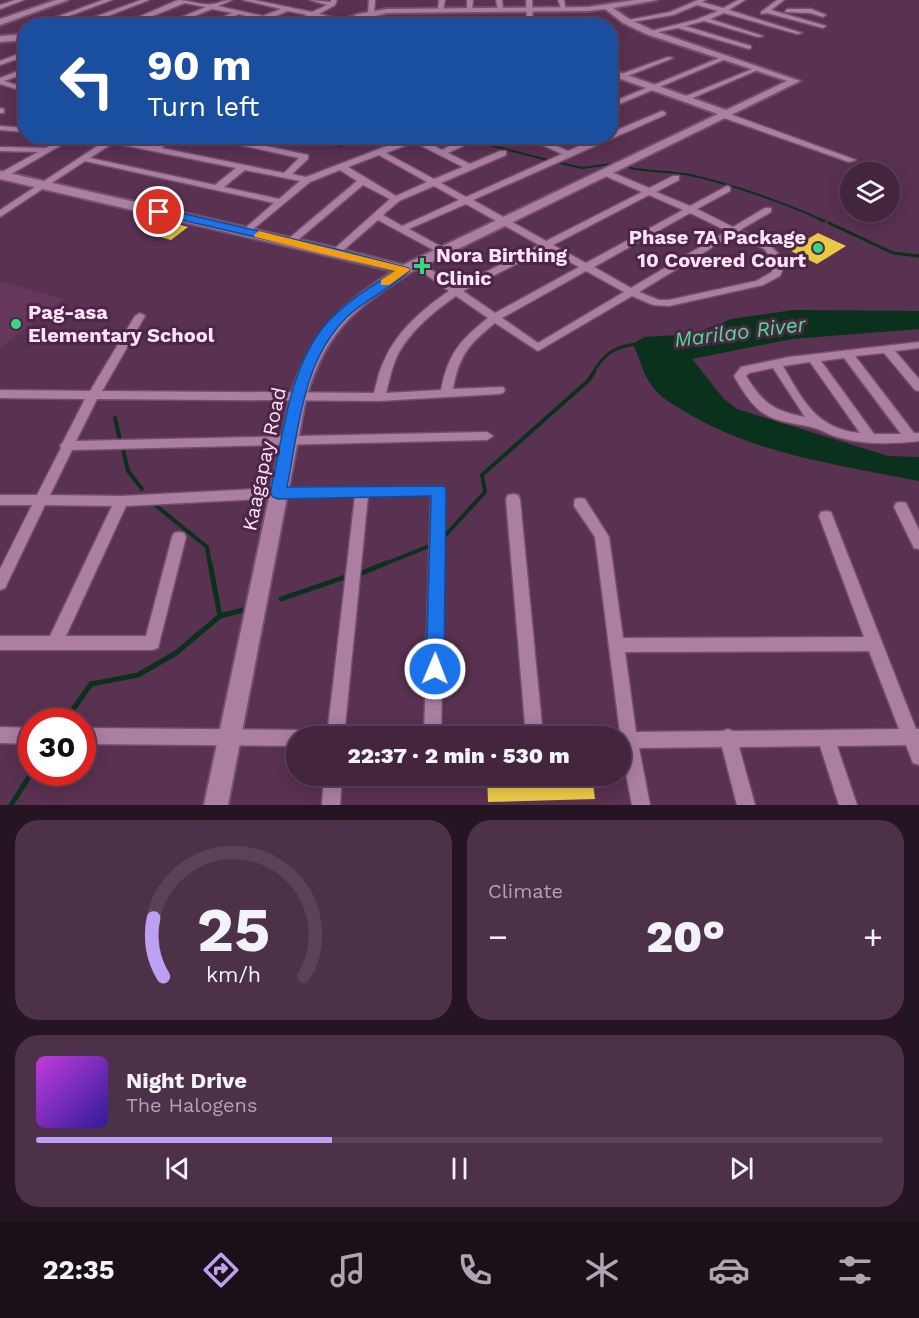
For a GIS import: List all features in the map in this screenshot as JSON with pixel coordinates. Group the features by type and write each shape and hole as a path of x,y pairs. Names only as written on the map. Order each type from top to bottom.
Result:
{"street":[{"path":"0,7 21,0"},
{"path":"0,22 64,0"},
{"path":"58,18 109,0"},
{"path":"100,18 147,0"},
{"path":"140,18 184,0 263,18 287,9"},
{"path":"184,18 229,0"},
{"path":"246,0 323,18"},
{"path":"313,0 334,2"},
{"path":"372,0 372,13"},
{"path":"441,10 442,0"},
{"path":"463,18 470,0"},
{"path":"500,0 501,10"},
{"path":"529,0 530,18"},
{"path":"561,0 564,10"},
{"path":"357,18 372,13 441,10 608,8 653,0"},
{"path":"649,32 705,19 724,12 742,0"},
{"path":"752,19 768,11 781,0"},
{"path":"305,18 334,2"},
{"path":"626,21 671,14 701,2 724,12 799,33"},
{"path":"608,8 626,21 649,32 757,69"},
{"path":"768,11 811,12 823,15"},
{"path":"768,11 823,26"},
{"path":"225,18 237,13"},
{"path":"705,19 760,36"},
{"path":"679,26 749,47"},
{"path":"0,39 18,38"},
{"path":"0,54 18,53"},
{"path":"0,63 18,55"},
{"path":"618,78 670,58"},
{"path":"620,102 724,58"},
{"path":"686,98 757,69"},
{"name":"Kaagapay Road","path":"216,805 298,398 304,374 315,349 330,327 364,297 410,267 795,81 757,69"},
{"path":"0,81 18,73"},
{"path":"618,74 852,160"},
{"path":"0,81 18,87"},
{"path":"618,132 662,113"},
{"path":"0,128 18,129"},
{"path":"2,175 59,144"},
{"path":"0,214 106,144"},
{"path":"130,144 307,180"},
{"path":"156,148 161,144"},
{"path":"248,144 305,157 286,176"},
{"path":"246,232 307,180 344,168 401,144"},
{"path":"428,144 471,168"},
{"path":"442,153 460,144"},
{"path":"519,146 523,144"},
{"path":"547,144 568,154"},
{"path":"402,229 591,144"},
{"path":"0,149 48,150"},
{"path":"379,152 631,292 657,303 669,303 759,283 776,274 779,265 774,254 767,247 691,210 606,173"},
{"path":"336,252 396,199 503,153"},
{"path":"85,159 281,202"},
{"path":"217,188 243,167"},
{"path":"344,168 362,181 396,199"},
{"path":"2,175 290,242 410,267 456,291 538,348 768,210"},
{"path":"380,397 391,358 414,325 456,291 676,178"},
{"path":"290,242 362,181"},
{"path":"446,393 450,364 455,356 466,340 495,318 726,189"},
{"path":"376,216 444,252"},
{"path":"0,584 66,446 140,316"},
{"path":"915,438 870,438 845,435 817,424 778,416 760,407 740,376 745,370 776,364 919,345"},
{"path":"887,349 914,375 919,387"},
{"path":"847,354 915,438"},
{"path":"813,358 870,438"},
{"path":"776,364 817,424"},
{"path":"0,394 298,398 380,397 499,390"},
{"path":"66,446 487,436"},
{"path":"0,500 121,501 278,493 438,490 433,726"},
{"path":"337,726 362,492"},
{"path":"513,499 534,726"},
{"path":"56,642 121,501"},
{"path":"579,503 596,524 602,537 624,726"},
{"path":"901,507 919,544"},
{"path":"826,516 874,644 915,737 919,757"},
{"path":"0,643 152,643 179,537"},
{"path":"616,645 874,644"},
{"path":"0,735 18,736"},
{"path":"96,736 286,738"},
{"path":"631,740 728,737 915,737"},
{"path":"728,737 746,805"},
{"path":"826,738 848,805"},
{"path":"631,764 641,805"},
{"path":"331,805 332,786"}],"shaded area":[{"name":"Pag-asa Elementary School","path":"0,281 63,299 0,348"}],"water":[{"name":"Marilao River","path":"794,310 919,311 919,329 792,339 692,359 724,399 737,409 888,456 919,457 919,481 798,456 739,438 711,426 671,403 655,390 646,376 633,344 644,337 694,334 731,319"}],"building":[{"path":"174,223 188,227 171,240 157,236"},
{"name":"Phase 7A Package 10 Covered Court","path":"818,233 846,246 817,264 789,250"},
{"path":"487,786 593,786 595,799 488,802"}],"waterway":[{"path":"316,144 341,146 345,144"},
{"path":"486,144 548,160"},
{"path":"560,163 582,168 611,164"},
{"path":"630,168 682,174 722,183 757,194 822,220"},
{"path":"819,219 824,221"},
{"path":"829,223 893,253 919,256"},
{"path":"593,373 611,352 638,344"},
{"path":"442,539 485,492 482,475 589,380 594,372"},
{"path":"115,418 121,444"},
{"path":"123,449 128,471 142,489"},
{"path":"154,504 207,547 210,565"},
{"path":"382,565 432,545"},
{"path":"210,563 220,616"},
{"path":"362,573 386,563"},
{"path":"281,599 348,576"},
{"path":"220,616 247,609"},
{"path":"74,708 91,684 138,675 176,653 220,616"},
{"path":"11,805 23,786"}],"slow traffic":[{"path":"259,235 404,270 385,283"}],"place":[{"name":"Phase 7A Package 10 Covered Court","path":"818,248"},
{"name":"Nora Birthing Clinic","path":"422,266"},
{"name":"Pag-asa Elementary School","path":"16,324"}],"route":[{"path":"159,212 336,252 404,270 346,312 330,327 315,349 304,374 278,493 438,490 435,669"}]}
